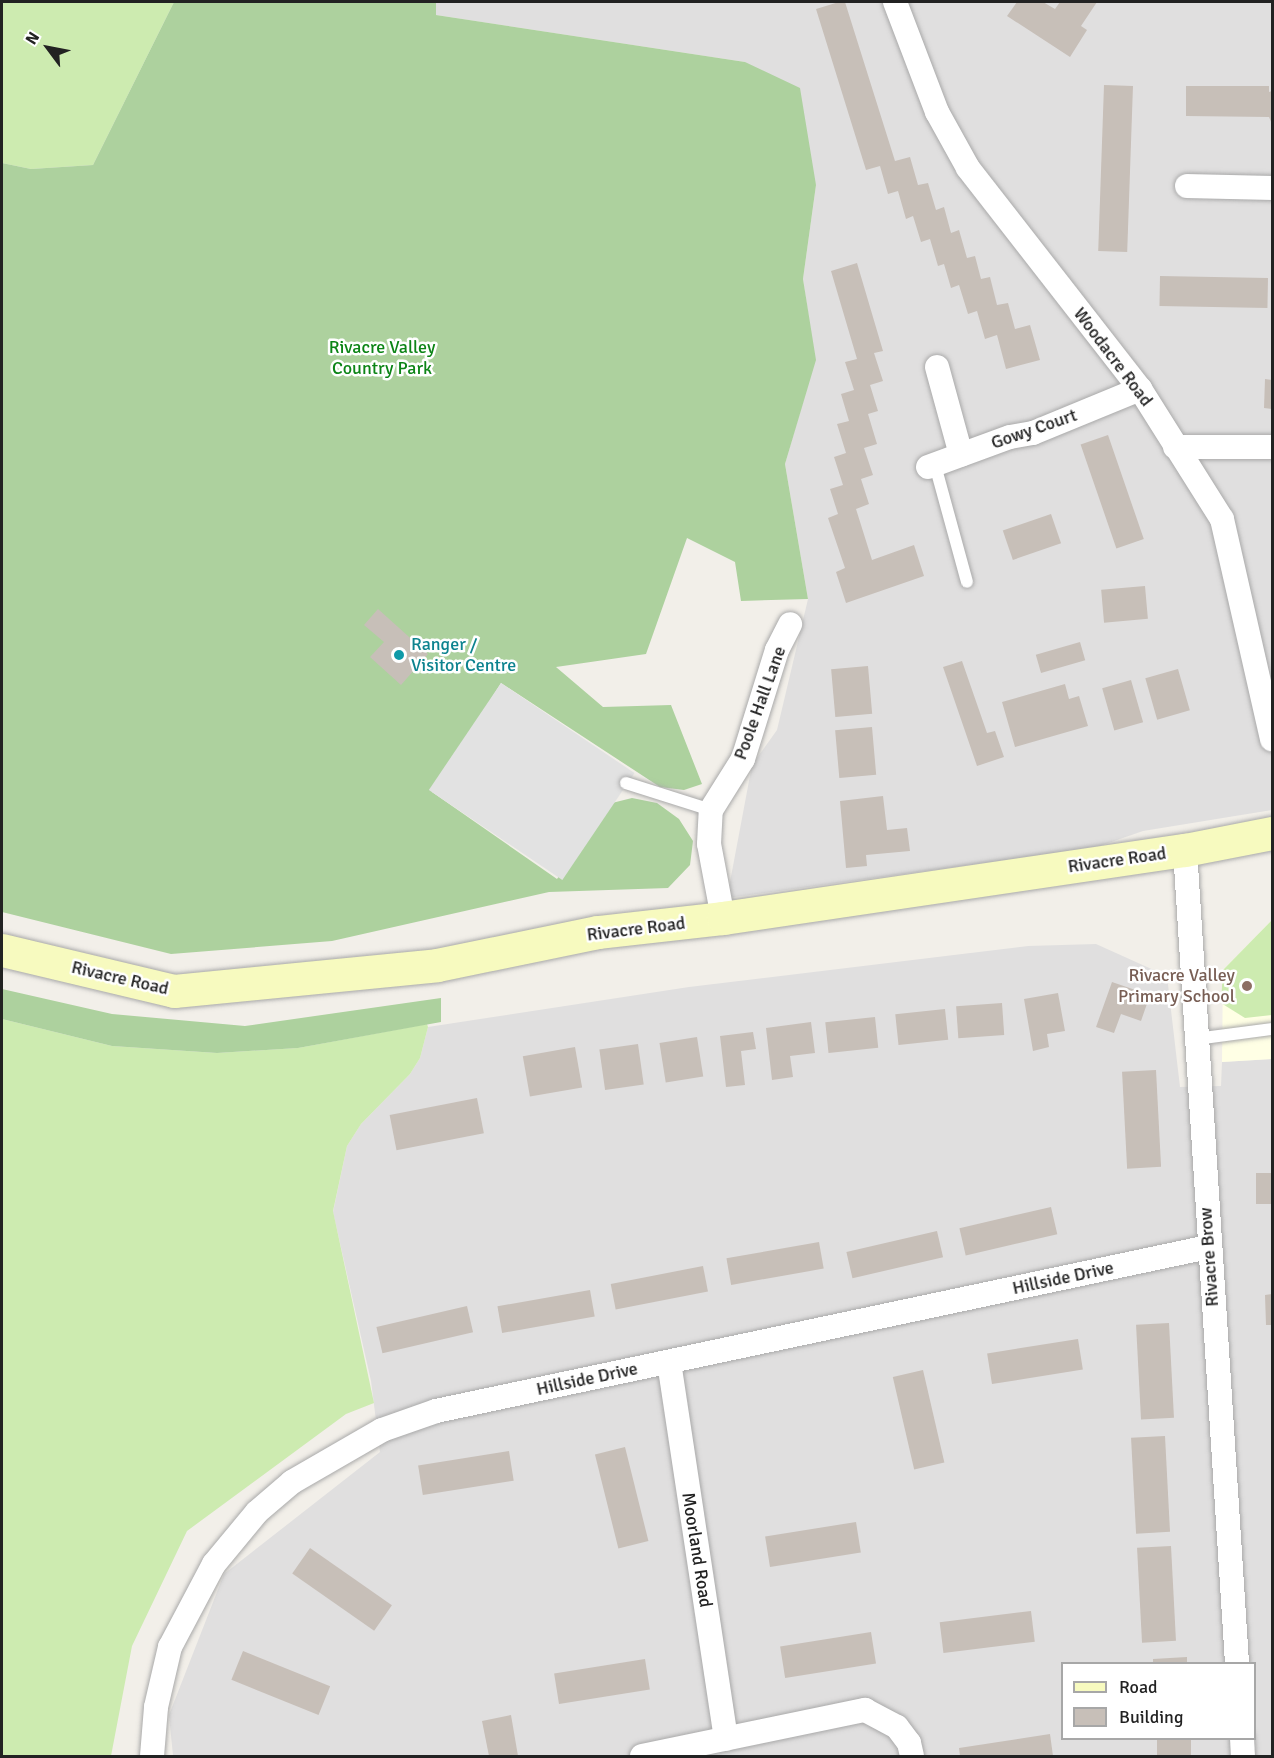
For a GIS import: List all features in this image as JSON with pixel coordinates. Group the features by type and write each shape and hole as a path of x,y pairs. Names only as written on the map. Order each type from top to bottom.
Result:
{"main road":[{"name":"Rivacre Road","path":"2,950 174,991 437,965 598,932 723,918 1185,850 1272,832"}],"street":[{"name":"Woodacre Road","path":"895,2 937,112 968,168 1140,388 1222,519 1272,738"},
{"path":"1187,186 1272,188"},
{"path":"937,367 961,455"},
{"name":"Gowy Court","path":"932,466 1010,437 1033,434 1140,388"},
{"path":"1175,447 1272,447"},
{"name":"Poole Hall Lane","path":"723,918 709,844 711,810 742,759 777,650 790,624"},
{"name":"Rivacre Brow","path":"1185,850 1208,1247 1237,1662"},
{"name":"Hillside Drive","path":"152,1756 156,1707 170,1647 214,1564 257,1512 292,1482 382,1430 436,1411 1208,1247"},
{"name":"Moorland Road","path":"669,1362 726,1739"},
{"path":"642,1756 865,1710 897,1727 909,1743 912,1756"},
{"path":"1242,1740 1243,1756"}],"lane":[{"path":"932,466 967,582"},
{"path":"626,783 711,810"},
{"path":"1196,1039 1272,1029"}],"shaded area":[{"path":"436,2 1272,2 1272,810 1143,831 1094,848 727,898 752,765 777,730 808,599 785,464 815,360 803,279 816,185 745,62 436,15"},
{"path":"501,683 634,773 562,880 429,790"},
{"name":"Rivacre Valley Primary School","path":"1272,920 1272,1059 1222,1062 1223,970"},
{"path":"1096,944 1167,976 1180,1087 1221,1086 1222,1062 1272,1059 1272,1756 173,1756 169,1715 224,1574 380,1452 371,1381 333,1212 347,1146 361,1124 410,1074 420,1058 428,1027 689,987 1028,946"}],"green space":[{"path":"2,2 174,2 93,165 31,169 2,163"},
{"name":"Rivacre Valley Country Park","path":"174,2 436,2 436,15 745,62 800,88 816,185 803,279 816,360 785,464 808,599 741,601 735,562 687,538 646,654 556,667 603,707 671,705 702,784 684,790 660,787 501,683 432,792 557,879 612,803 632,798 657,803 679,819 693,841 690,865 668,888 549,892 332,941 171,954 2,912 2,163 31,169 93,165"},
{"path":"1272,920 1272,1015 1245,1018 1221,1003 1223,970"},
{"path":"2,989 112,1014 245,1026 441,998 441,1022 298,1048 217,1053 112,1046 2,1019"},
{"path":"2,1019 112,1046 217,1053 298,1048 427,1024 428,1027 420,1058 410,1074 361,1124 347,1146 333,1211 374,1403 346,1414 187,1531 132,1646 111,1756 2,1756"}],"building":[{"path":"845,2 895,161 910,157 918,185 928,183 936,210 944,207 951,233 959,230 967,258 975,256 981,279 990,277 997,305 1008,303 1015,329 1030,325 1040,360 1006,369 997,335 985,339 977,311 968,314 959,285 951,288 944,264 938,266 930,239 921,242 913,216 906,219 898,191 888,194 880,166 866,170 816,9"},
{"path":"1017,2 1043,2 1055,9 1060,2 1097,2 1081,26 1087,30 1070,57 1007,16"},
{"path":"1104,85 1133,86 1127,252 1098,251"},
{"path":"1186,86 1269,86 1269,92 1272,91 1272,124 1269,117 1186,116"},
{"path":"857,263 883,351 874,353 883,381 870,385 878,411 868,414 877,444 864,448 873,475 861,479 869,504 856,509 872,560 914,545 924,576 846,603 836,572 845,568 828,518 838,514 830,489 843,485 834,457 846,453 837,424 849,421 841,394 854,390 845,362 857,359 831,271"},
{"path":"1160,276 1268,278 1267,308 1159,306"},
{"path":"1265,379 1272,380 1272,409 1264,408"},
{"path":"1108,435 1144,539 1116,548 1081,444"},
{"path":"1051,514 1061,543 1013,560 1003,531"},
{"path":"1145,586 1148,619 1104,623 1101,590"},
{"name":"Ranger / Visitor Centre","path":"378,609 428,654 401,685 370,657 384,642 364,625"},
{"path":"1080,642 1085,660 1041,673 1036,655"},
{"path":"962,661 987,733 995,731 1004,757 977,766 943,667"},
{"path":"868,666 872,714 835,717 831,669"},
{"path":"1178,669 1190,710 1157,720 1145,678"},
{"path":"1131,680 1143,722 1114,731 1102,688"},
{"path":"1065,684 1069,699 1079,696 1088,726 1015,747 1002,702"},
{"path":"872,727 876,775 839,778 835,730"},
{"path":"883,796 887,830 907,828 910,851 866,855 867,866 846,868 840,801"},
{"path":"1112,982 1150,995 1141,1021 1121,1014 1114,1033 1096,1027"},
{"path":"1058,993 1065,1031 1047,1034 1049,1047 1033,1051 1024,999"},
{"path":"1002,1003 1004,1035 958,1038 956,1006"},
{"path":"945,1009 948,1040 899,1045 895,1014"},
{"path":"875,1017 878,1048 829,1053 825,1022"},
{"path":"811,1022 815,1053 790,1056 793,1077 772,1080 766,1028"},
{"path":"753,1032 756,1049 741,1051 745,1085 726,1087 720,1036"},
{"path":"697,1037 703,1077 666,1082 659,1043"},
{"path":"638,1044 644,1085 605,1090 599,1049"},
{"path":"575,1047 582,1087 530,1097 523,1056"},
{"path":"1156,1070 1161,1167 1127,1169 1122,1072"},
{"path":"477,1098 484,1133 397,1150 390,1115"},
{"path":"1256,1173 1272,1173 1272,1204 1256,1204"},
{"path":"1051,1207 1057,1234 966,1255 959,1228"},
{"path":"937,1231 943,1257 852,1278 846,1252"},
{"path":"819,1242 824,1269 731,1285 726,1258"},
{"path":"703,1266 708,1292 616,1309 611,1284"},
{"path":"590,1290 595,1317 502,1333 497,1306"},
{"path":"1272,1294 1272,1325 1266,1325 1265,1295"},
{"path":"467,1306 473,1332 382,1353 376,1327"},
{"path":"1169,1323 1174,1418 1141,1420 1136,1325"},
{"path":"1078,1339 1083,1370 992,1384 987,1353"},
{"path":"923,1370 944,1463 914,1470 893,1377"},
{"path":"1165,1436 1170,1532 1136,1534 1131,1438"},
{"path":"625,1447 648,1541 618,1549 595,1454"},
{"path":"509,1451 514,1481 423,1495 418,1465"},
{"path":"856,1522 861,1553 770,1567 765,1536"},
{"path":"1171,1546 1176,1641 1142,1643 1137,1548"},
{"path":"310,1548 392,1605 374,1631 292,1573"},
{"path":"1031,1611 1035,1642 943,1653 940,1622"},
{"path":"871,1632 876,1664 785,1678 780,1646"},
{"path":"243,1651 330,1686 319,1715 231,1680"},
{"path":"1187,1657 1187,1662 1153,1662 1153,1659"},
{"path":"645,1659 650,1690 559,1704 554,1673"},
{"path":"511,1715 518,1756 489,1756 482,1721"},
{"path":"1050,1734 1053,1756 960,1756 959,1748"},
{"path":"1157,1740 1191,1740 1191,1755 1157,1755"}],"place":[{"name":"Ranger / Visitor Centre","path":"399,655"},
{"name":"Rivacre Valley Primary School","path":"1247,986"}]}
